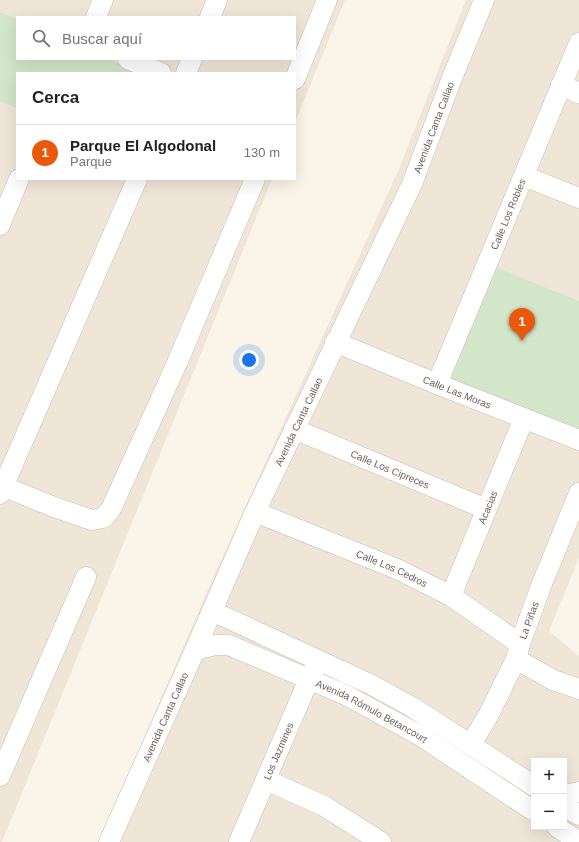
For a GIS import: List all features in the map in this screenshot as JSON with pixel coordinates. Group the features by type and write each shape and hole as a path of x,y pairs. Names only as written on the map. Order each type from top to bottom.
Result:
{"street":[{"path":"96,16 103,0"},
{"path":"210,16 217,0"},
{"path":"296,77 327,0"},
{"name":"Avenida Canta Callao","path":"109,842 255,512 335,342 412,184 452,78 484,0"},
{"name":"Calle Los Robles","path":"437,384 524,176 570,89 579,43"},
{"path":"130,60 159,72"},
{"path":"186,72 192,60"},
{"path":"524,176 579,198"},
{"path":"0,225 19,180"},
{"path":"137,180 1,488 92,520 103,518 111,509 177,363 254,180"},
{"name":"Calle Las Moras","path":"335,342 579,440"},
{"name":"Acacias","path":"451,596 524,418"},
{"name":"Calle Los Cipreces","path":"294,429 486,509"},
{"name":"La Piñas","path":"470,744 488,716 518,651 579,493"},
{"name":"Calle Los Cedros","path":"255,512 397,570 451,596 553,680 579,689"},
{"path":"0,776 86,577"},
{"name":"Avenida Rómulo Betancourt","path":"212,611 370,684 412,707 531,784"},
{"name":"Avenida Rómulo Betancourt","path":"195,650 214,645 229,645 346,695 419,735 531,809"},
{"name":"Los Jazmines","path":"239,842 318,660"},
{"path":"266,780 324,806 359,836 380,842"},
{"path":"567,794 579,792"},
{"path":"567,808 579,815"},
{"path":"561,830 579,842"}],"shaded area":[{"path":"0,0 345,0 296,120 296,72 16,72 16,180 272,180 2,842 0,842"},
{"path":"466,0 579,0 579,558 549,631 579,656 579,842 99,842 216,571 398,171"}],"green space":[{"path":"0,12 16,19 16,60 111,60 139,72 16,72 16,108 0,101"},
{"path":"495,267 579,301 579,434 448,380"}],"place":[{"name":"Parque El Algodonal","path":"522,341"}]}
